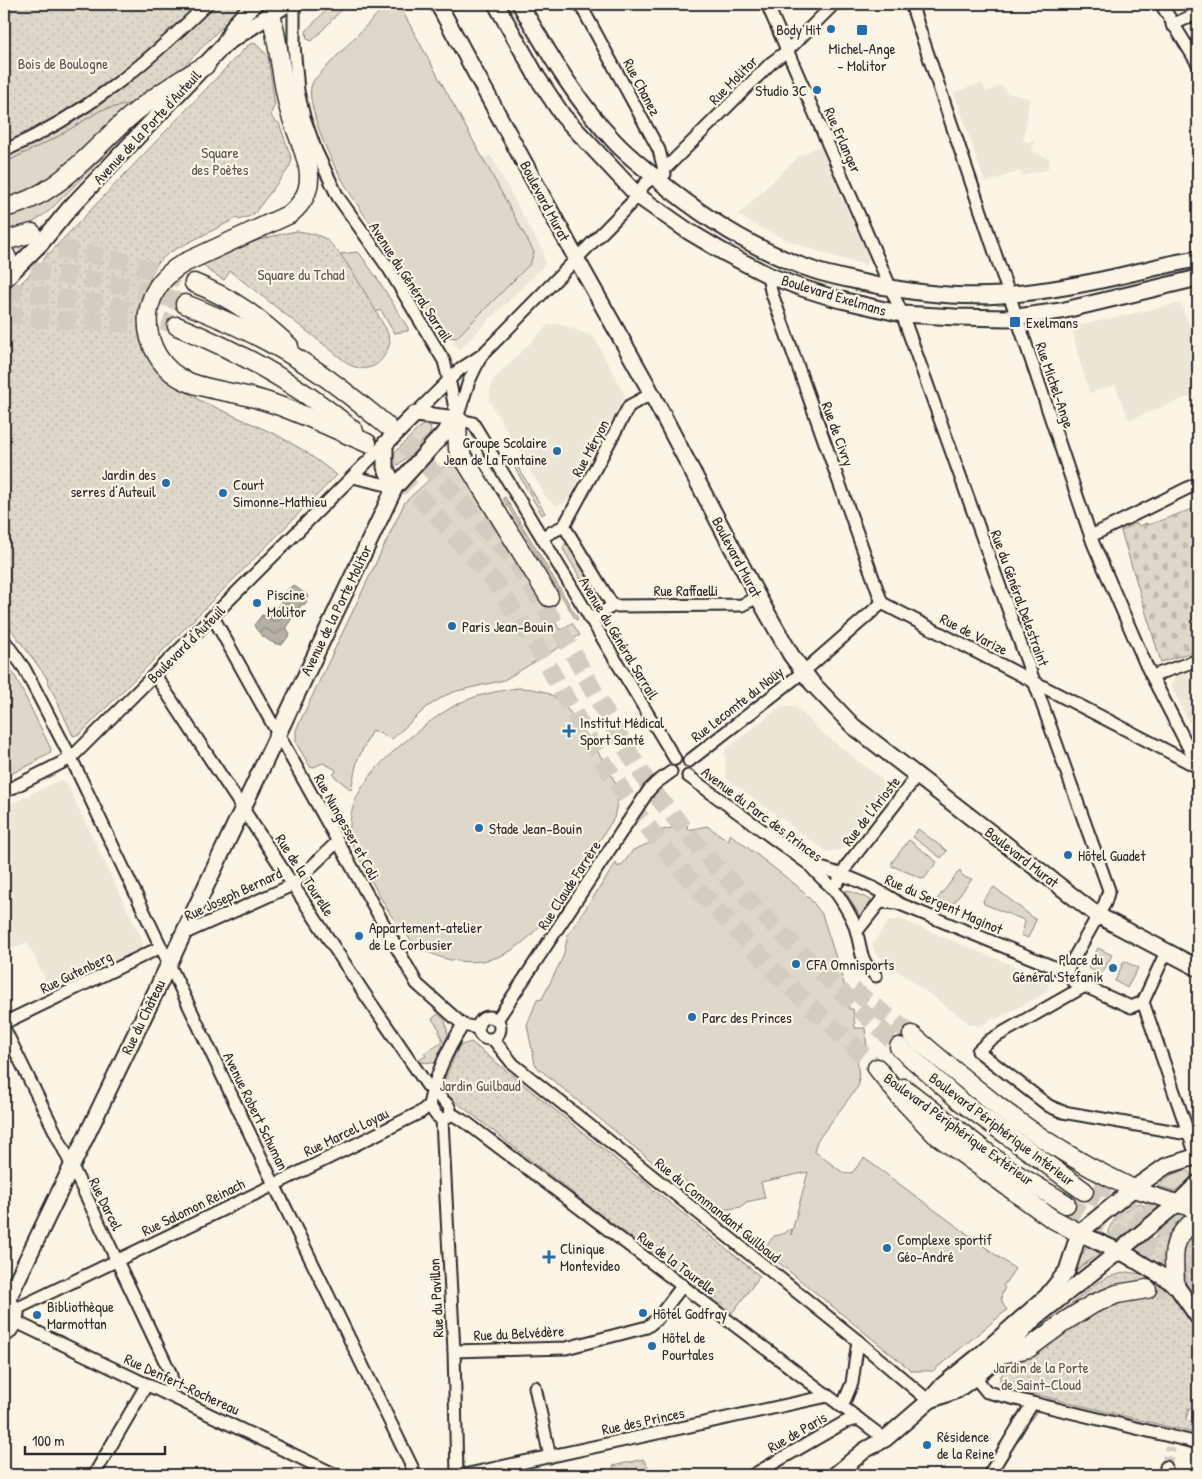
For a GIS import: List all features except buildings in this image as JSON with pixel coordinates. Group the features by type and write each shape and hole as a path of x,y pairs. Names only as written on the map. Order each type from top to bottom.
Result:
{"highway":[{"path":"177,326 226,347 285,380 342,421 367,443 268,402 185,381 173,373 159,358 151,344 148,331 148,312 151,300 156,288 170,272 184,263 290,214 298,207 306,194 309,180 308,169 289,109 279,44 268,9"},
{"path":"4,208 31,200 45,193 65,177 127,119 163,90 206,65"},
{"path":"4,240 32,233"},
{"path":"4,252 7,258 6,277"},
{"path":"194,283 241,305 312,367 386,425"},
{"path":"185,304 241,328 312,367"},
{"path":"457,419 458,449 548,597"},
{"path":"912,1035 972,1086 1035,1133 1081,1162 1133,1189"},
{"name":"Boulevard Périphérique Intérieur","path":"899,1047 960,1101 1023,1147 1089,1187"},
{"name":"Boulevard Périphérique Extérieur","path":"1066,1204 1008,1169 877,1068 900,1097 935,1134 1036,1207 1079,1233"},
{"path":"1178,1203 1198,1209"},
{"path":"1175,1284 1174,1253 1176,1242 1185,1227 1198,1218"},
{"path":"1002,1354 1029,1348 1067,1320 1093,1304 1117,1294 1147,1289"}],"main road":[{"name":"Avenue de la Porte d'Auteuil","path":"224,45 235,24 254,4"},
{"name":"Avenue de la Porte d'Auteuil","path":"6,277 42,242 69,209 224,45 268,9 287,4"},
{"name":"Boulevard Murat","path":"438,4 651,394 758,597 803,672 853,726 1097,916 1198,968"},
{"name":"Boulevard Exelmans","path":"496,4 537,77 563,116 638,196 725,254 768,275 838,299 902,314 955,317 1016,317 1092,304 1198,278"},
{"name":"Boulevard Exelmans","path":"520,4 580,101 615,142 660,174 668,188 734,234 771,253 820,272 892,289 932,295 955,296 1009,294 1058,288 1197,259"},
{"name":"Avenue de la Porte d'Auteuil","path":"4,252 69,209"},
{"path":"416,414 457,419"},
{"name":"Boulevard d'Auteuil","path":"385,444 416,414"},
{"path":"385,444 385,467 395,487 457,419"},
{"name":"Avenue de la Porte Molitor","path":"278,733 395,487"},
{"name":"Rue du Château","path":"4,1335 9,1330 10,1308 72,1166 278,733"},
{"path":"850,1475 871,1458 885,1439 943,1385 980,1356 1046,1296 1067,1271 1079,1233 1133,1189 1166,1166 1198,1158"},
{"path":"929,1400 957,1390 975,1377 1002,1354 1034,1319 1178,1203 1198,1182"},
{"path":"1133,1189 1178,1203"},
{"path":"1079,1233 1147,1266 1175,1284 1198,1317"},
{"path":"835,1475 865,1450 885,1439"}],"street":[{"path":"4,151 77,113 106,93 146,61 207,4"},
{"name":"Avenue du Général Sarrail","path":"294,4 294,45 298,91 304,117 316,151 338,197 389,270 444,361 457,419 473,423 675,759"},
{"name":"Rue Chanez","path":"580,4 659,150 660,174"},
{"name":"Rue Erlanger","path":"767,4 892,289"},
{"name":"Rue Molitor","path":"482,354 638,196 644,196 656,184 660,174 771,63 834,4"},
{"name":"Rue Michel-Ange","path":"911,4 1091,536 1152,676 1198,766"},
{"path":"1160,4 1198,64"},
{"path":"1172,24 1198,13"},
{"name":"Rue de Civry","path":"768,275 771,291 882,603"},
{"name":"Rue du Général Delestraint","path":"892,289 1110,890 1097,916"},
{"path":"457,419 470,381 482,354"},
{"name":"Boulevard d'Auteuil","path":"416,414 459,370 482,354"},
{"name":"Rue Méryon","path":"564,526 629,406 651,394"},
{"name":"Boulevard d'Auteuil","path":"4,792 71,758 385,444"},
{"path":"353,477 395,487"},
{"path":"1091,536 1198,483"},
{"path":"542,537 564,526"},
{"name":"Avenue du Général Sarrail","path":"564,526 613,606"},
{"name":"Rue Raffaelli","path":"613,606 742,605 758,597"},
{"path":"803,672 882,603"},
{"name":"Rue de Varize","path":"882,603 1198,766"},
{"path":"590,619 613,606"},
{"name":"Rue Nungesser et Coli","path":"213,617 417,984 462,1025"},
{"name":"Avenue Robert Schuman","path":"4,640 24,668 71,758 274,1185 416,1475"},
{"path":"1152,676 1198,660"},
{"name":"Rue Lecomte du Noüy","path":"689,761 803,672"},
{"name":"Rue de la Tourelle","path":"155,675 364,993 432,1091 448,1105 446,1116 467,1124 885,1439"},
{"path":"681,757 689,761 692,770 688,776 679,778 671,772 671,764 675,759 681,757"},
{"name":"Rue Claude Farrère","path":"497,1020 649,790 671,772"},
{"name":"Avenue du Parc des Princes","path":"688,776 810,865 820,878 834,890 852,919 857,931 863,962 867,969 876,976"},
{"name":"Rue de l'Arioste","path":"834,890 841,875 917,776"},
{"name":"Rue Joseph Bernard","path":"183,934 286,888 338,841"},
{"name":"Rue du Sergent Maginot","path":"810,865 841,875 888,895 900,904 1066,972"},
{"path":"857,931 880,902 900,904"},
{"path":"1097,916 1066,972 1073,981 1131,1007 1143,1002 1166,952"},
{"name":"Rue Gutenberg","path":"4,1023 161,947"},
{"path":"1085,986 990,1040 978,1051 1049,1106 1063,1112 1188,1134"},
{"path":"1143,1002 1198,1158"},
{"path":"446,1116 429,1105 437,1074 462,1025 478,1028 480,1021 487,1017 497,1020 500,1030 494,1039"},
{"name":"Rue Darcel","path":"4,1028 170,1372 172,1380 168,1394"},
{"name":"Rue du Commandant Guilbaud","path":"478,1028 478,1032 483,1038 494,1039 513,1064 929,1400"},
{"name":"Rue Marcel Loyau","path":"274,1185 421,1112 429,1105"},
{"name":"Rue du Pavillon","path":"446,1116 457,1475"},
{"name":"Rue Salomon Reinach","path":"10,1308 117,1261 274,1185"},
{"name":"Rue du Belvédère","path":"454,1351 566,1348 648,1327 657,1319 683,1285"},
{"name":"Rue Denfert-Rochereau","path":"10,1308 147,1384 334,1475"},
{"path":"842,1407 852,1383 858,1342"},
{"path":"980,1356 974,1371 975,1377 987,1392 1171,1442 1198,1443"},
{"path":"94,1475 147,1384"},
{"path":"535,1387 550,1457"},
{"name":"Rue des Princes","path":"464,1475 828,1396"},
{"path":"989,1475 1032,1404"},
{"name":"Rue de Paris","path":"752,1475 845,1422 858,1419"}],"shaded area":[{"path":"982,83 986,92 1002,85 1006,93 1030,98 1023,141 1029,142 1034,140 1031,151 1050,159 1047,170 1023,176 1020,171 985,183 954,92"},
{"path":"820,146 870,260 865,265 792,242 738,215 800,155"},
{"path":"490,155 543,252 545,261 542,268 459,350 453,343 456,338 530,264 496,184 482,159"},
{"path":"1180,303 1198,345 1198,393 1129,420 1115,385 1090,393 1078,356 1072,327"},
{"name":"Groupe Scolaire Jean de La Fontaine","path":"558,323 594,337 625,396 569,499 558,505 547,499 489,400 492,381 548,325"},
{"path":"1198,668 1198,739 1171,686 1175,675"},
{"path":"781,706 795,706 823,733 883,780 885,796 877,806 874,804 848,837 851,840 843,849 827,852 726,778 725,750"},
{"path":"60,780 66,782 143,942 141,949 51,992 27,942 4,952 4,807"},
{"path":"900,919 1046,979 1049,984 1046,993 996,1019 992,1017 985,1024 978,1026 970,1024 875,954 873,943 889,921"}],"green space":[{"name":"Bois de Boulogne","path":"4,4 244,4 184,66 137,102 101,110 57,137 4,163"},
{"path":"332,4 342,4 345,6 312,41 307,39 306,31"},
{"path":"387,4 399,5 534,252 530,264 456,338 442,336 412,284 352,197 329,155 313,109 311,91 314,80"},
{"name":"Jardin des serres d’Auteuil","path":"252,43 256,44 268,56 275,106 271,116 279,123 292,160 289,168 253,215 239,220 237,218 170,252 158,262 150,278 142,304 168,380 199,400 277,435 303,450 337,475 80,734 73,736 45,675 4,620 4,301 247,46"},
{"path":"137,102 55,179 4,204 4,163 57,137 101,110"},
{"path":"147,113 49,211 32,223 4,232 4,217 33,208 57,194 134,121"},
{"name":"Square du Tchad","path":"297,231 311,233 324,238 349,267 386,329 390,341 380,362 366,368 350,365 230,271 224,280 208,270 202,263 248,244 272,236"},
{"path":"357,252 379,281 408,328 408,331 394,333 381,310 376,312 340,254"},
{"path":"426,425 430,427 430,434 398,465 394,465 392,461 395,452 421,426"},
{"path":"515,462 545,513 542,515 512,463"},
{"name":"Paris Jean-Bouin","path":"445,465 458,468 531,581 560,630 572,623 580,635 504,680 446,695 427,707 392,739 372,730 357,761 351,790 333,775 336,771 335,769 323,763 311,768 296,743 296,730 405,502"},
{"path":"505,497 578,619 576,620 503,498"},
{"path":"1198,507 1198,650 1161,662 1121,531 1137,523 1139,526 1147,523 1148,525"},
{"path":"565,544 569,544 599,595 598,598 593,599 563,549"},
{"path":"4,657 51,749 50,753 37,759 38,761 4,777"},
{"name":"Stade Jean-Bouin","path":"517,688 538,690 553,696 564,705 581,727 614,779 617,788 617,799 614,818 556,905 534,932 522,943 508,952 477,962 443,958 423,949 410,939 391,914 353,846 350,829 352,812 357,797 376,769 425,725 464,701"},
{"name":"Parc des Princes","path":"687,825 688,830 707,826 729,841 730,834 796,885 822,914 846,990 849,1009 853,1009 855,1028 865,1028 867,1048 857,1049 859,1085 817,1141 814,1151 845,1174 853,1172 864,1158 1015,1269 1003,1286 1005,1288 1002,1294 1003,1305 1007,1310 933,1371 912,1371 763,1250 774,1236 786,1233 786,1231 792,1229 791,1235 808,1172 761,1182 765,1198 746,1202 741,1207 720,1209 684,1180 682,1186 535,1064 527,1025 537,1000 542,999 563,957 568,935 616,863 618,867 623,864 633,850 650,843 648,833"},
{"path":"918,829 947,851 941,858 913,837"},
{"path":"909,840 937,862 924,879 892,866 892,862"},
{"path":"960,870 966,878 972,879 949,909 935,902"},
{"path":"994,887 1036,920 1028,938 1021,935 1025,923 1024,920 984,904 983,900"},
{"path":"847,890 871,900 870,907 861,918 845,891"},
{"path":"1098,948 1112,955 1101,975 1088,968"},
{"path":"1124,961 1138,968 1127,988 1115,981"},
{"path":"438,1014 445,1020 448,1035 435,1063 421,1062 419,1060 426,1056 424,1053 443,1042 440,1030 432,1019"},
{"name":"Jardin Guilbaud","path":"471,1042 760,1276 732,1313 588,1205 446,1094 444,1081 459,1046"},
{"path":"1187,1169 1192,1177 1175,1191 1158,1186 1171,1175"},
{"path":"1140,1203 1144,1206 1143,1211 1133,1227 1121,1234 1110,1235 1108,1231 1117,1218 1126,1210"},
{"path":"1174,1222 1176,1224 1168,1237 1164,1258 1160,1266 1141,1252 1141,1250"},
{"path":"1198,1227 1198,1299 1187,1280 1182,1257 1185,1242"},
{"path":"1087,1246 1099,1253 1073,1273"},
{"name":"Jardin de la Porte de Saint-Cloud","path":"1127,1272 1148,1275 1165,1286 1198,1332 1198,1418 1193,1416 1194,1409 1189,1408 1186,1420 1198,1423 1198,1434 1005,1387 1000,1384 1000,1377 1004,1372 1023,1360 1069,1324 1147,1284 1028,1339 1097,1283 1108,1277"},
{"path":"643,1459 653,1475 621,1475 621,1473 614,1471 613,1466"}],"water":[{"path":"293,585 308,596 305,600 307,601 304,605 302,604 286,627 290,634 282,645 278,645 262,635 254,625 262,615 271,616 287,593 286,591"}],"tunnel":[{"path":"5,239 119,260 194,283"},
{"path":"4,265 149,291 185,304"},
{"path":"4,290 107,305 142,313 177,326"},
{"path":"4,314 45,319 156,325"},
{"path":"386,425 457,496 517,564 567,642 611,723 651,789 716,867 792,944 899,1047"},
{"path":"380,456 437,516 494,581 542,655 588,738 636,812 694,885 787,984 877,1068"},
{"path":"853,990 912,1035"},
{"path":"1095,1184 1198,1224"},
{"path":"1084,1191 1133,1218 1198,1241"},
{"path":"1066,1204 1124,1237 1198,1268"},
{"path":"1147,1289 1183,1286 1198,1288"},
{"path":"1166,1467 1170,1447"}],"place":[{"name":"Body Hit","path":"831,29"},
{"name":"Michel-Ange - Molitor","path":"862,30"},
{"name":"Studio 3C","path":"817,90"},
{"name":"Exelmans","path":"1015,322"},
{"name":"Groupe Scolaire Jean de La Fontaine","path":"557,451"},
{"name":"Jardin des serres d’Auteuil","path":"166,483"},
{"name":"Court Simonne-Mathieu","path":"223,493"},
{"name":"Piscine Molitor","path":"257,603"},
{"name":"Paris Jean-Bouin","path":"452,626"},
{"name":"Institut Médical Sport Santé","path":"569,731"},
{"name":"Stade Jean-Bouin","path":"479,828"},
{"name":"Hôtel Guadet","path":"1068,855"},
{"name":"Appartement-atelier de Le Corbusier","path":"359,936"},
{"name":"CFA Omnisports","path":"796,964"},
{"name":"Place du Général Stefanik","path":"1113,968"},
{"name":"Parc des Princes","path":"692,1017"},
{"name":"Complexe sportif Géo-André","path":"887,1248"},
{"name":"Clinique Montevideo","path":"549,1257"},
{"name":"Hôtel Godfray","path":"643,1313"},
{"name":"Bibliothèque Marmottan","path":"37,1315"},
{"name":"Hôtel de Pourtales","path":"652,1346"},
{"name":"Résidence de la Reine","path":"927,1445"}],"park label":[{"name":"Square des Poètes","path":"220,160"}]}
